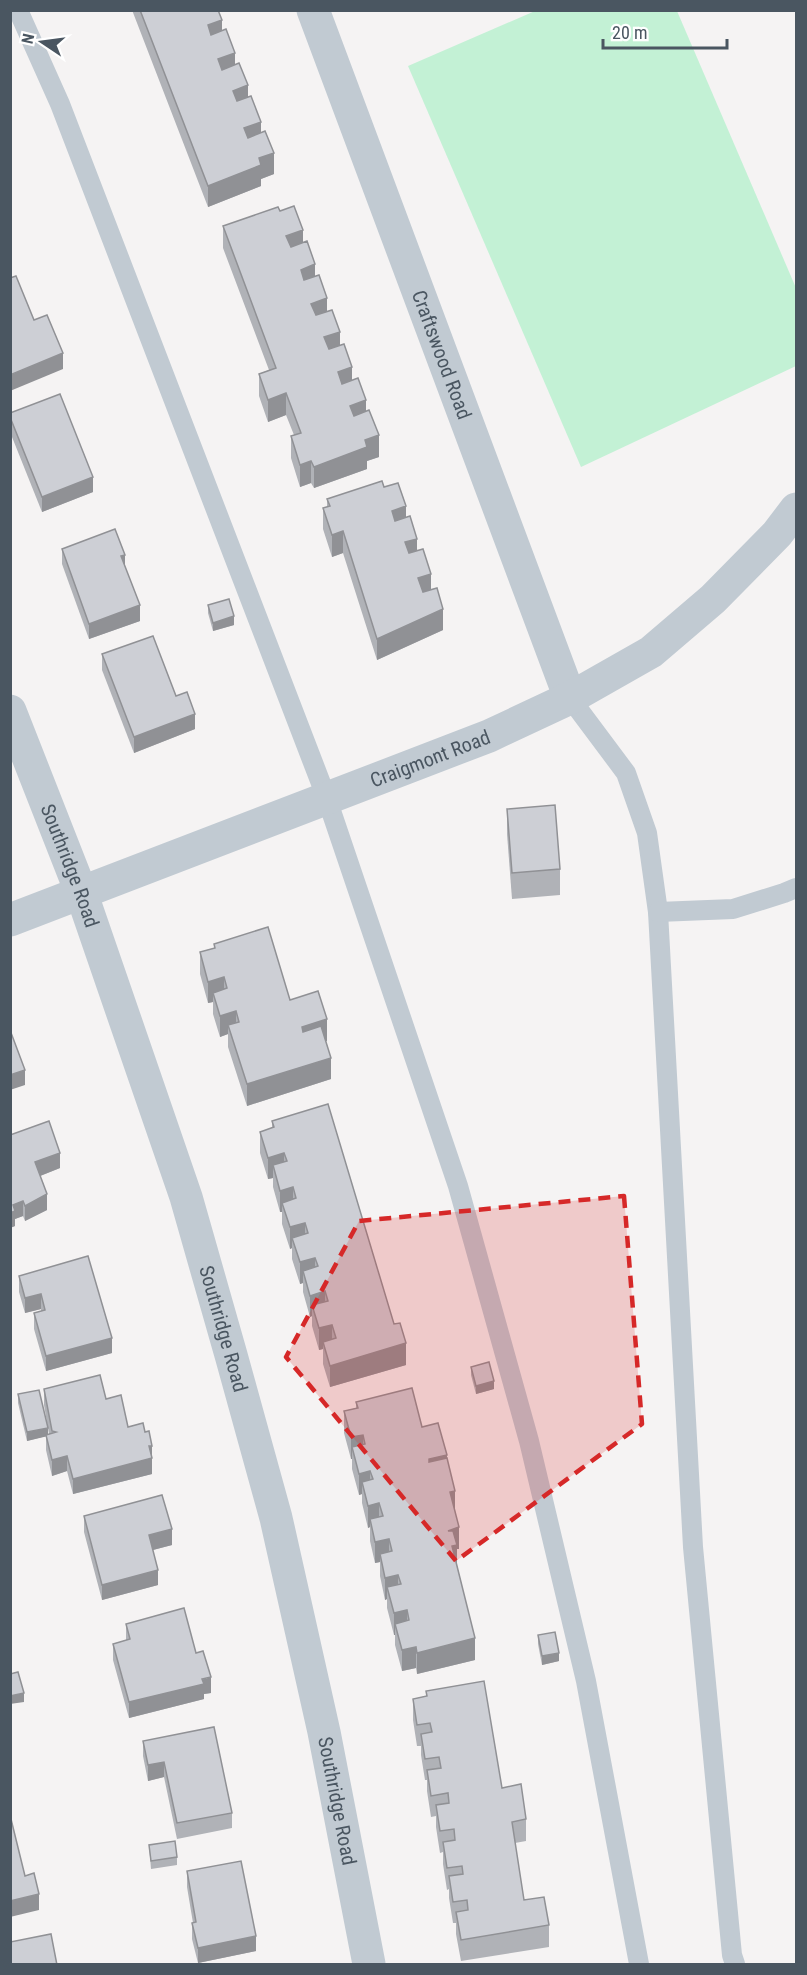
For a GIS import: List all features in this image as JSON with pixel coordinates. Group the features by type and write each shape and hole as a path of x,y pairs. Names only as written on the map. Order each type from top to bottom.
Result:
{"street":[{"name":"Craftswood Road","path":"313,10 570,698"},
{"name":"Craigmont Road","path":"10,920 489,736 570,698 651,652 713,599 777,534 796,509"},
{"name":"Southridge Road","path":"10,711 81,892 186,1197 276,1518 324,1732 369,1965"}],"lane":[{"path":"18,10 60,104 327,799 458,1186 529,1441 586,1681 639,1965"},
{"path":"570,698 626,773 647,833 658,912 693,1547 730,1943 735,1965"},
{"path":"658,912 733,909 796,888"}],"highlighted area":[{"path":"624,1196 642,1424 456,1561 286,1357 359,1221"}],"green space":[{"path":"535,11 677,11 796,288 796,366 581,467 408,66"}],"building":[{"path":"140,10 218,10 222,20 208,25 211,35 226,29 235,53 218,59 222,70 239,63 248,85 233,91 237,101 251,96 261,122 244,128 248,138 265,131 274,153 259,158 261,165 208,186"},
{"path":"294,206 303,230 286,236 291,247 307,241 315,264 301,270 304,280 319,275 327,298 311,304 316,315 332,310 340,332 324,337 329,349 344,344 352,367 338,372 342,384 358,378 366,400 350,406 354,416 369,410 379,435 365,440 367,447 314,467 311,461 300,465 291,436 301,433 286,393 268,400 259,374 276,368 223,226 278,207 280,211"},
{"path":"16,276 34,320 47,315 63,353 10,375 10,278"},
{"path":"60,394 93,477 42,497 10,413"},
{"path":"382,481 384,487 398,483 406,506 392,511 395,521 410,516 417,539 405,542 409,553 423,549 431,574 418,578 423,592 437,588 443,609 377,639 343,531 332,535 323,508 330,506 327,499"},
{"path":"115,529 125,555 121,556 140,605 89,624 62,549"},
{"path":"229,599 234,616 213,623 208,605"},
{"path":"153,636 176,696 187,692 195,714 134,737 102,654"},
{"path":"555,805 560,869 512,873 507,809"},
{"path":"268,927 290,1000 318,991 327,1019 302,1027 303,1032 321,1026 331,1058 247,1084 228,1025 239,1022 236,1011 220,1016 213,993 227,988 224,977 208,982 200,952 215,948 214,944"},
{"path":"10,1030 25,1070 10,1075"},
{"path":"328,1104 394,1324 400,1323 406,1343 330,1366 323,1342 336,1338 332,1325 319,1328 312,1305 328,1301 325,1291 310,1296 303,1271 318,1266 315,1258 300,1262 292,1238 308,1233 305,1223 290,1227 282,1203 296,1198 293,1187 280,1191 273,1165 287,1161 284,1153 268,1158 260,1132 274,1127 272,1121"},
{"path":"49,1121 60,1153 35,1162 47,1194 25,1206 23,1201 13,1205 15,1211 10,1213 10,1135"},
{"path":"88,1256 112,1338 46,1356 34,1313 45,1310 41,1294 25,1298 19,1276"},
{"path":"489,1362 494,1381 476,1386 471,1367"},
{"path":"100,1375 106,1399 121,1395 128,1427 143,1423 145,1432 149,1431 152,1458 73,1479 67,1456 52,1460 46,1435 56,1432 52,1431 44,1389"},
{"path":"412,1388 422,1427 438,1423 447,1455 429,1459 429,1462 447,1458 455,1491 450,1492 459,1527 448,1531 453,1531 457,1545 452,1546 475,1638 417,1653 416,1647 402,1650 395,1624 409,1620 407,1610 394,1613 387,1587 401,1584 398,1575 385,1578 380,1554 392,1551 389,1539 375,1542 370,1519 383,1516 379,1503 368,1506 362,1482 373,1479 370,1471 359,1474 352,1447 365,1444 363,1435 351,1437 344,1411 358,1408 356,1402"},
{"path":"39,1390 48,1428 27,1432 18,1394"},
{"path":"162,1495 172,1529 149,1535 158,1570 102,1585 84,1516"},
{"path":"184,1608 196,1653 203,1651 211,1677 202,1679 204,1684 129,1702 113,1644 130,1639 126,1624"},
{"path":"555,1632 559,1653 542,1656 538,1635"},
{"path":"18,1672 24,1693 10,1696 10,1674"},
{"path":"484,1681 502,1788 521,1784 526,1819 512,1822 524,1900 544,1897 549,1925 461,1940 456,1912 468,1910 467,1900 453,1902 449,1876 463,1874 462,1866 447,1868 443,1842 455,1840 454,1829 440,1831 436,1805 449,1803 448,1793 431,1796 427,1770 441,1768 439,1757 425,1759 421,1734 432,1732 430,1723 417,1725 413,1699 427,1696 426,1691"},
{"path":"214,1727 232,1813 177,1823 164,1762 148,1765 143,1741"},
{"path":"10,1815 25,1876 34,1873 39,1894 10,1901"},
{"path":"175,1841 177,1857 151,1861 149,1845"},
{"path":"241,1861 256,1936 198,1948 192,1923 196,1922 187,1871"},
{"path":"51,1934 57,1965 10,1965 10,1942"}]}
